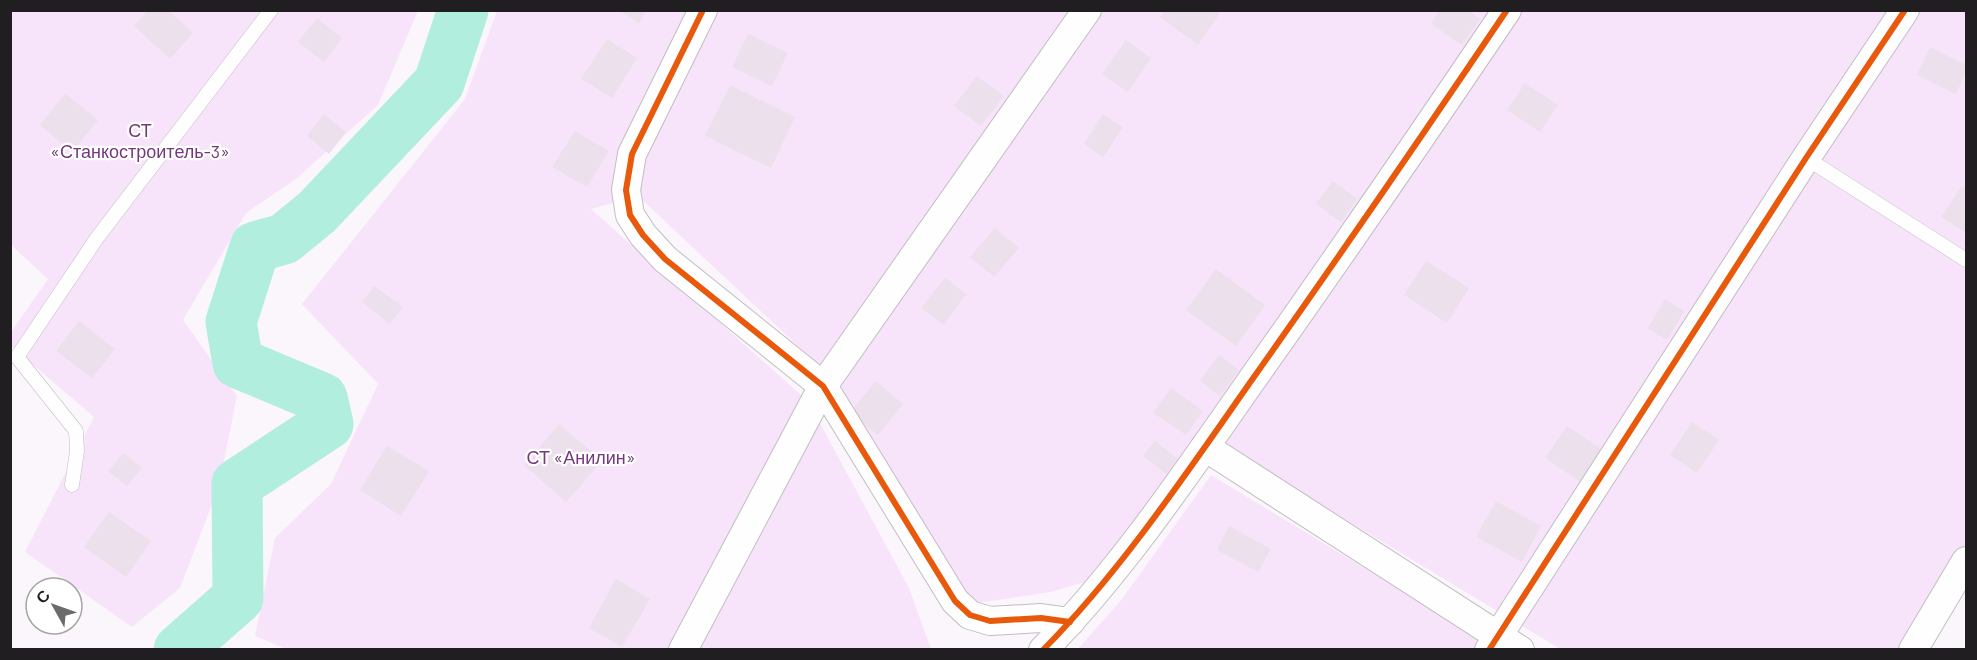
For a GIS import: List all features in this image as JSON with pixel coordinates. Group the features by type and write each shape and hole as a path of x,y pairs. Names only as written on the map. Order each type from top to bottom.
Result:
{"street":[{"path":"703,10 632,154 626,190 630,215 643,235 665,259 823,386 955,601 970,615 990,621 1041,618 1070,622"},
{"path":"684,650 823,386 1088,10"},
{"path":"1043,650 1070,622 1120,561 1205,447 1366,218 1507,10"},
{"path":"1205,447 1502,645 1806,158 1905,10"},
{"path":"1913,650 1966,561"}],"lane":[{"path":"72,485 77,451 76,431 17,357 97,238 271,10"},
{"path":"1806,158 1966,260"}],"green space":[{"name":"СТ «Станкостроитель-3»","path":"11,11 418,11 378,105 296,179 246,213 183,320 237,396 219,486 180,588 132,627 84,593 84,576 59,576 25,552 94,417 11,346 11,332 48,279 11,245"},
{"name":"СТ «Анилин»","path":"497,11 1966,11 1966,543 1903,649 1560,649 1237,454 1196,437 1095,579 1051,592 970,604 831,377 638,196 591,209 808,401 909,588 931,649 288,650 255,636 275,538 331,484 378,384 302,304 465,99"},
{"path":"1211,475 1449,619 1495,650 1077,650 1122,599"}],"building":[{"path":"148,10 168,10 193,33 170,59 134,26"},
{"path":"618,10 646,10 639,23"},
{"path":"1165,10 1222,10 1198,45 1160,17"},
{"path":"1439,10 1467,10 1480,19 1462,45 1431,24"},
{"path":"317,18 342,38 324,62 298,42"},
{"path":"748,34 788,53 772,86 732,67"},
{"path":"607,39 637,58 612,98 581,79"},
{"path":"1126,40 1151,58 1128,92 1102,74"},
{"path":"1930,47 1966,65 1966,71 1956,94 1917,75"},
{"path":"977,76 1004,96 981,126 954,106"},
{"path":"1525,83 1558,105 1540,132 1507,110"},
{"path":"730,85 795,117 771,168 705,136"},
{"path":"65,93 98,120 72,152 40,125"},
{"path":"324,114 346,132 329,154 307,136"},
{"path":"1103,114 1123,127 1103,157 1084,144"},
{"path":"575,131 609,151 587,187 552,167"},
{"path":"1333,181 1357,199 1341,222 1316,204"},
{"path":"1962,186 1966,189 1966,229 1964,232 1941,217"},
{"path":"995,228 1019,248 994,277 970,257"},
{"path":"1426,261 1469,288 1447,323 1404,295"},
{"path":"1216,269 1265,305 1236,346 1186,310"},
{"path":"945,278 966,294 944,325 921,308"},
{"path":"374,286 403,307 390,324 362,302"},
{"path":"1665,299 1684,311 1667,340 1648,328"},
{"path":"79,321 115,349 92,378 56,351"},
{"path":"1219,355 1239,370 1220,396 1200,381"},
{"path":"876,381 903,404 878,435 850,412"},
{"path":"1171,388 1203,411 1186,435 1153,413"},
{"path":"1692,422 1719,440 1697,473 1670,455"},
{"path":"559,424 602,461 566,502 524,465"},
{"path":"1567,426 1602,450 1580,482 1545,458"},
{"path":"1155,441 1178,459 1167,474 1143,456"},
{"path":"387,446 429,471 401,516 360,490"},
{"path":"124,453 142,468 127,486 108,471"},
{"path":"1496,501 1541,526 1522,562 1476,537"},
{"path":"109,512 151,541 126,577 84,547"},
{"path":"1229,526 1271,549 1258,572 1217,550"},
{"path":"616,579 650,599 622,647 589,628"}],"waterway":[{"path":"179,650 238,598 237,484 328,424 322,398 238,363 231,322 255,247 284,239 317,212 439,83 463,10"}],"cycle path":[{"path":"703,10 632,154 626,190 630,215 643,235 665,259 823,386 955,601 970,615 990,621 1041,618 1070,622"},
{"path":"1043,650 1099,588 1176,487 1507,10"},
{"path":"1489,650 1806,158 1905,10"}]}
